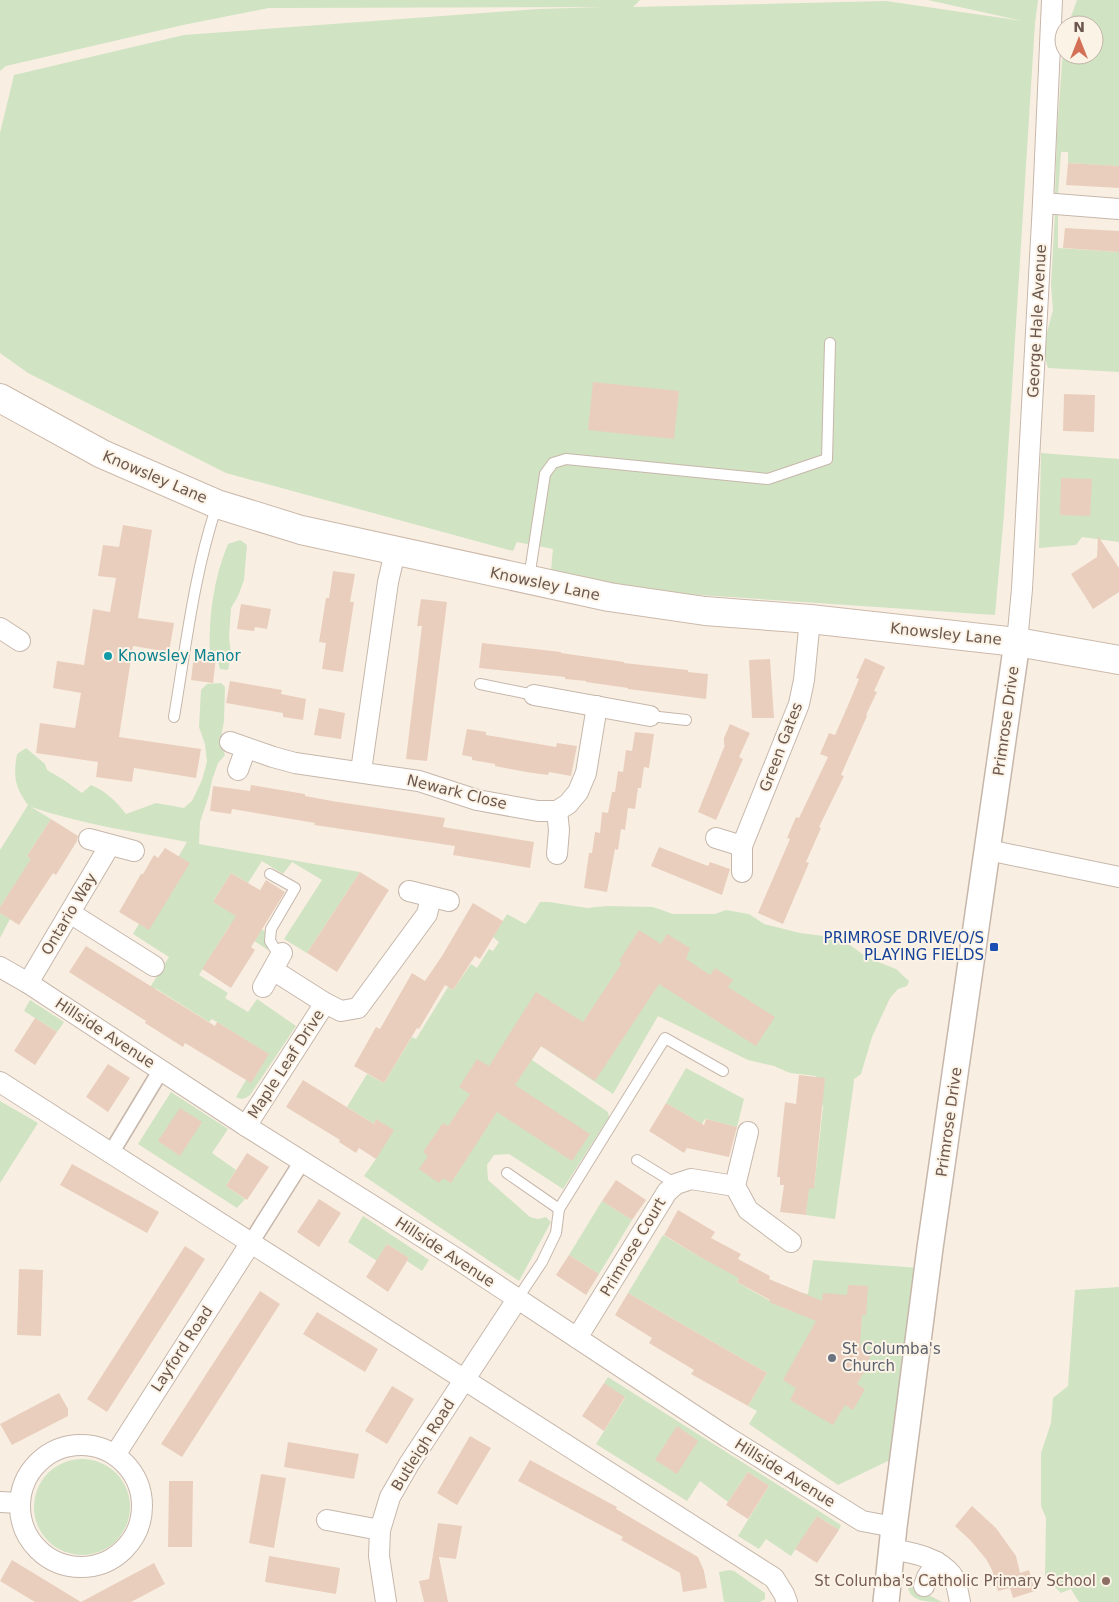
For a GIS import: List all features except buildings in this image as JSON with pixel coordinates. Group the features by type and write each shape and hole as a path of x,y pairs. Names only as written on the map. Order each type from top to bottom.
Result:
{"main road":[{"name":"Knowsley Lane","path":"0,398 102,454 217,504 301,530 395,552 609,597 704,611 810,619 1017,642 1119,660"}],"street":[{"name":"George Hale Avenue","path":"1017,642 1022,589 1052,0"},
{"path":"1043,203 1119,209"},
{"path":"361,771 388,582 395,552"},
{"name":"Green Gates","path":"742,872 742,846 799,704 804,680 810,619"},
{"path":"0,628 20,641"},
{"name":"Primrose Drive","path":"886,1602 930,1248 1017,642"},
{"path":"534,695 650,716"},
{"path":"557,854 559,830 557,811 568,804 578,792 586,773 596,706"},
{"name":"Newark Close","path":"238,770 238,745 295,763 361,771 419,781 477,800 538,811 557,811"},
{"path":"716,838 742,846"},
{"path":"89,839 134,851"},
{"name":"Ontario Way","path":"28,983 110,845"},
{"path":"988,850 1119,877"},
{"name":"Maple Leaf Drive","path":"274,967 325,1003 342,1011 358,1008 440,899 409,891"},
{"path":"70,913 154,966"},
{"name":"Hillside Avenue","path":"0,968 28,983 246,1126 303,1160 518,1298 727,1437 919,1555 937,1562"},
{"name":"Maple Leaf Drive","path":"246,1126 325,1003"},
{"path":"111,1154 161,1070"},
{"path":"0,1082 250,1244 774,1578 787,1602"},
{"path":"748,1132 735,1186 748,1210 791,1242"},
{"path":"250,1244 303,1160"},
{"name":"Primrose Court","path":"577,1338 666,1192 676,1184 691,1178 735,1186"},
{"name":"Layford Road","path":"115,1455 250,1244"},
{"name":"Butleigh Road","path":"386,1602 379,1556 380,1530 390,1497 409,1464 518,1298"},
{"path":"80,1445 89,1446 115,1455 129,1468 139,1486 142,1505 140,1524 131,1542 117,1556 100,1565 80,1568 61,1564 44,1555 30,1541 22,1523 20,1503 24,1485 32,1470 46,1457 62,1448 80,1445"},
{"path":"0,1502 20,1503"},
{"path":"326,1520 380,1530"},
{"path":"924,1586 927,1576 937,1562 953,1576 960,1602"}],"lane":[{"path":"529,580 544,474 553,463 566,459 768,479 827,459 830,343"},
{"path":"174,717 192,604 208,531 217,504"},
{"path":"480,684 534,695"},
{"path":"650,716 686,720"},
{"path":"270,874 295,888 271,929 270,941 274,967"},
{"path":"518,1298 542,1262 556,1233 558,1209 665,1038 723,1070"},
{"path":"637,1160 676,1184"},
{"path":"506,1174 558,1209"}],"green space":[{"path":"0,0 640,0 633,7 886,1 1023,21 928,0 1038,0 1004,514 995,615 655,592 551,570 553,549 517,542 513,551 226,473 28,373 0,353 0,133 14,75 184,35 538,9 602,7 269,8 183,25 6,66 0,71"},
{"path":"1077,0 1119,0 1119,166 1068,163 1068,152 1061,152 1058,195 1055,195 1062,65 1104,65 1104,15 1072,15"},
{"path":"1055,213 1058,213 1058,248 1119,252 1119,372 1048,368 1044,354 1046,336 1053,310 1051,284"},
{"path":"1041,453 1119,459 1119,542 1082,537 1076,545 1039,548"},
{"path":"240,540 247,545 244,580 231,608 229,638 231,653 228,670 220,669 217,658 210,654 211,612 219,570 228,544"},
{"path":"221,683 225,687 224,721 220,742 225,755 218,763 212,780 200,822 199,844 360,872 307,953 284,939 322,880 292,862 283,874 262,861 248,883 231,873 213,902 268,933 264,938 268,950 230,925 199,975 228,993 225,998 248,1012 257,999 296,1026 250,1095 241,1099 236,1097 246,1080 268,1054 212,1019 209,1022 155,988 138,1016 134,1013 169,957 133,934 187,842 89,823 31,807 51,819 27,856 53,873 52,875 30,862 0,907 0,850 28,805 20,793 16,781 17,754 26,748 45,764 47,770 82,793 91,785 96,787 110,797 126,814 156,803 184,808 192,801 202,780 207,762 205,744 199,727 201,690 207,684"},
{"path":"540,902 587,908 607,906 653,907 673,914 715,914 726,910 749,914 764,924 800,933 840,938 868,958 896,969 909,981 907,986 898,989 890,998 872,1037 861,1074 853,1080 835,1219 806,1215 808,1188 814,1188 823,1107 815,1079 816,1076 790,1073 774,1066 748,1060 658,1016 613,1094 541,1046 532,1060 608,1112 609,1117 563,1189 509,1154 494,1155 487,1165 488,1180 530,1217 538,1219 546,1217 551,1222 519,1281 364,1176 376,1159 376,1120 374,1124 347,1107 367,1074 384,1083 412,1037 416,1039 448,987 453,990 471,964 477,968 489,949 493,951 499,942 493,937 507,914 525,924"},
{"path":"0,913 10,919 0,938"},
{"path":"30,1000 64,1022 57,1032 24,1011"},
{"path":"686,1068 744,1099 737,1127 706,1119 702,1124 666,1103"},
{"path":"171,1092 228,1129 212,1153 236,1170 226,1186 245,1199 237,1208 138,1144"},
{"path":"0,1101 38,1123 0,1183"},
{"path":"602,1201 632,1220 599,1274 569,1255"},
{"path":"363,1216 429,1260 422,1271 407,1261 409,1258 387,1244 377,1261 348,1242"},
{"path":"663,1235 739,1277 737,1282 794,1312 802,1293 808,1294 813,1260 919,1268 892,1459 838,1485 749,1424 757,1411 748,1406 767,1373 628,1293"},
{"path":"1119,1287 1119,1602 1079,1602 1071,1589 1061,1593 1045,1577 1046,1518 1041,1506 1041,1453 1051,1423 1053,1398 1068,1386 1075,1290"},
{"path":"608,1377 841,1525 839,1530 817,1516 791,1556 766,1539 759,1549 738,1536 769,1486 748,1472 728,1502 700,1481 687,1501 596,1444 625,1398 604,1383"},
{"path":"73,1459 91,1459 109,1467 122,1480 130,1498 127,1526 109,1547 91,1555 73,1555 55,1547 42,1534 34,1516 34,1498 42,1480 55,1467"},
{"path":"734,1571 765,1593 765,1599 760,1602 724,1602 719,1572"},
{"path":"912,1586 942,1602 916,1599 908,1588"}],"place":[{"name":"Knowsley Manor","path":"108,656"},
{"name":"PRIMROSE DRIVE/O/S PLAYING FIELDS","path":"994,947"},
{"name":"St Columba's Church","path":"832,1358"},
{"name":"St Columba's Catholic Primary School","path":"1106,1581"}]}
